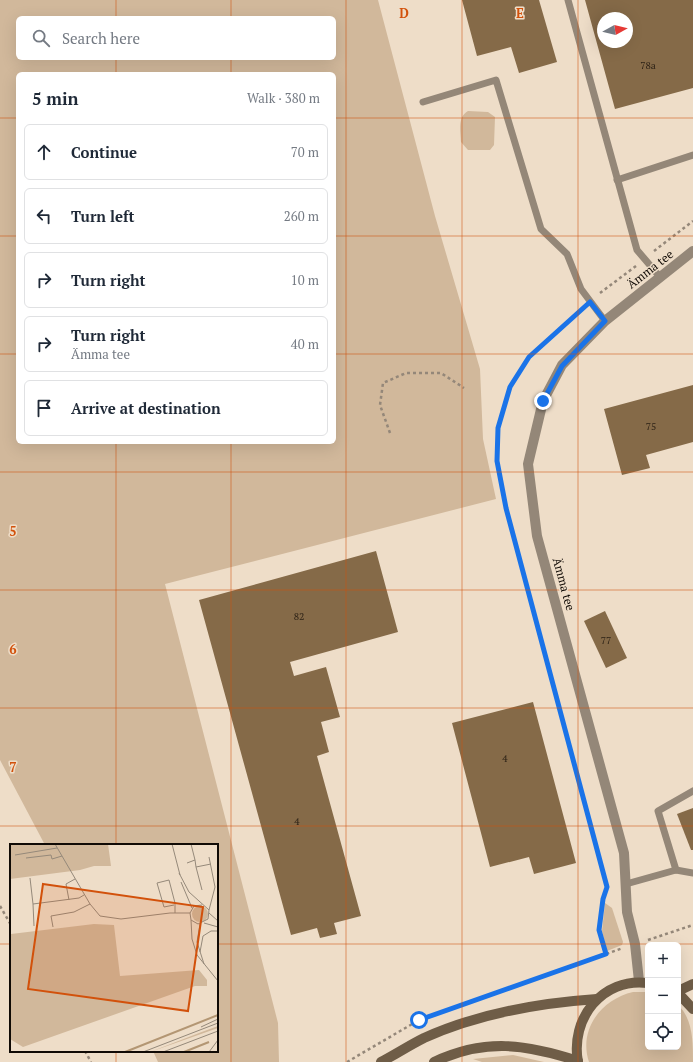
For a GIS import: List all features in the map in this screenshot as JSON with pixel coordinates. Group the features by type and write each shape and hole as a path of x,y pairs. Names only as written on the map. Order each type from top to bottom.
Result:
{"street":[{"name":"Ämma tee","path":"644,982 627,912 624,853 537,536 528,464 543,401 562,366 605,321 693,251"},
{"path":"434,1062 455,1052 491,1046 511,1046 530,1048 578,1062 576,1044 579,1027 586,1012 597,999 610,990 624,984 644,982"},
{"path":"681,990 693,984"},
{"path":"681,995 693,1009"},
{"path":"382,1062 425,1038 472,1021 564,1001 597,999"}],"lane":[{"path":"568,0 636,250 660,277"},
{"path":"424,102 496,80 541,229 567,254 580,289 605,321"},
{"path":"617,180 693,155"},
{"path":"676,870 658,811 693,791"},
{"path":"626,884 676,870 693,873"}],"path":[{"path":"606,954 599,930 603,899 607,887 506,508 497,461 498,428 510,387 529,357 590,302 693,220"},
{"path":"390,433 380,406 383,383 406,373 441,373 464,388"},
{"path":"0,906 10,923"},
{"path":"347,1062 419,1020 693,925"},
{"path":"86,1052 91,1062"}],"shaded area":[{"path":"0,0 378,0 435,216 480,369 483,439 496,499 165,584 278,1023 279,1062 158,1062 153,1052 218,1052 218,844 44,844 0,760"},
{"path":"468,111 488,112 495,117 494,145 490,150 468,150 461,142 461,121 462,117"},
{"path":"605,903 612,908 623,942 622,945 607,951 602,931"},
{"path":"633,992 645,992 645,1050 681,1050 681,1009 687,1017 691,1031 693,1062 589,1062 586,1050 587,1038 595,1017 612,1001"},
{"path":"513,1055 544,1062 482,1062 473,1059"}],"building":[{"path":"462,0 539,0 557,62 519,73 511,47 477,56"},
{"path":"585,0 693,0 693,88 615,109 598,48 633,48 633,12 597,12 597,44"},
{"path":"693,385 693,442 646,455 650,468 622,475 604,409"},
{"path":"376,551 398,632 290,662 294,676 326,667 340,717 321,722 329,752 317,756 361,916 334,923 337,934 320,938 317,928 291,935 199,600"},
{"path":"605,611 627,658 606,668 584,621"},
{"path":"533,702 576,863 534,874 529,857 490,867 452,723"},
{"path":"693,808 693,850 691,850 677,814"}],"route":[{"path":"419,1020 606,954 599,930 603,899 607,887 506,508 497,461 498,428 510,387 529,357 590,302 605,321 562,366 543,401"}]}
